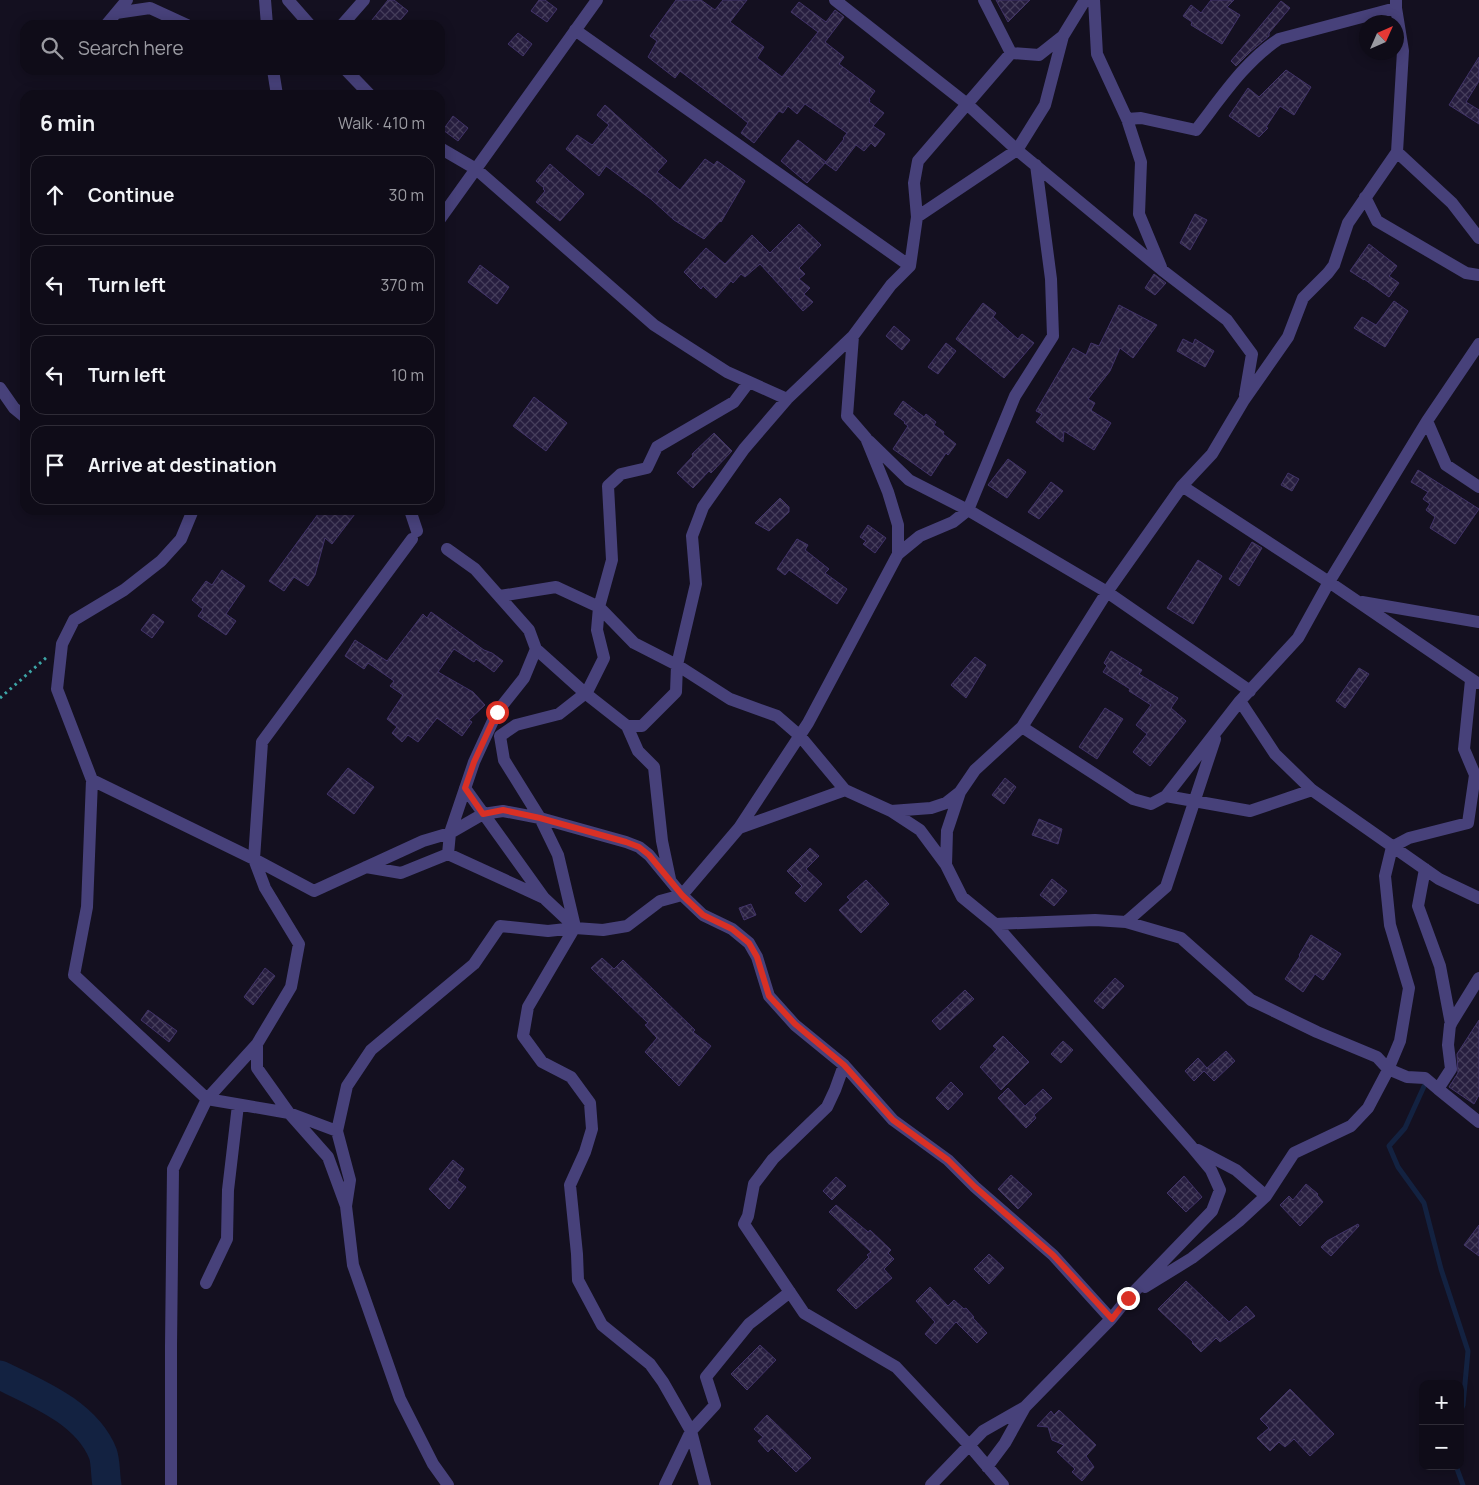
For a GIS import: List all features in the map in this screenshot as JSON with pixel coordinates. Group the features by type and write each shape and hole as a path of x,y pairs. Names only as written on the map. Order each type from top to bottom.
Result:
{"street":[{"path":"110,20 127,0"},
{"path":"265,0 267,20"},
{"path":"288,0 306,20"},
{"path":"346,20 364,0"},
{"path":"445,212 597,0"},
{"path":"835,0 967,104 1017,150 1162,270 1227,320 1252,354 1244,400"},
{"path":"984,0 1011,52"},
{"path":"916,217 1017,150 1045,105 1063,36 1085,0"},
{"path":"1094,0 1097,54 1127,119 1141,162 1139,214 1162,270"},
{"path":"946,865 946,831 960,792 975,770 1022,727 1107,592 1182,486 1212,454 1244,400 1288,337 1303,298 1334,265 1348,223 1397,152 1403,51 1396,4 1279,39 1267,47 1233,83 1196,130 1141,118 1127,119"},
{"path":"116,13 150,8 176,20"},
{"path":"575,30 910,266"},
{"path":"1011,52 1039,55 1063,36"},
{"path":"627,726 642,726 676,692 677,666 696,584 692,536 703,507 744,449 787,399 852,336 891,285 910,266 916,217 914,183 918,161 1011,52"},
{"path":"274,75 276,90"},
{"path":"351,75 365,90"},
{"path":"445,151 476,169 654,324 727,372 787,399"},
{"path":"1397,152 1452,203 1479,238"},
{"path":"346,1206 350,1180 338,1131 347,1086 371,1050 474,964 500,926 548,931 575,928 603,930 627,926 660,901 682,895 739,828 800,736 898,554 920,536 953,522 968,510 1015,396 1053,336 1051,280 1036,165"},
{"path":"1365,197 1377,222 1466,273 1479,275"},
{"path":"852,336 847,416 866,438 909,480 968,510 1107,592 1250,691"},
{"path":"1022,727 1133,800 1151,804 1166,796 1240,701 1298,638 1329,582 1427,421 1479,344"},
{"path":"705,1485 691,1431 663,1382 650,1364 602,1325 578,1280 570,1185 585,1152 592,1129 590,1104 571,1078 542,1062 523,1036 528,1007 575,928 558,855 540,818 504,760 500,736 516,725 559,714 587,692 604,658 597,630 599,607 612,560 608,486 621,474 647,468 657,446 734,402 749,382"},
{"path":"0,388 20,413"},
{"path":"1427,421 1446,465 1479,487"},
{"path":"866,438 888,492 898,525 898,554"},
{"path":"1128,1298 1192,1258 1239,1221 1266,1196 1294,1154 1351,1126 1368,1108 1400,1041 1409,988 1390,925 1385,876 1392,847 1409,838 1468,823 1475,775 1464,749 1475,682 1329,582 1182,486"},
{"path":"190,515 181,539 161,561 124,590 74,620 62,644 57,689 92,780 87,907 74,975 207,1099 289,1113 338,1131"},
{"path":"171,1485 173,1168 207,1099 257,1044 290,987 299,944 265,888 254,859 262,742 415,535 411,515"},
{"path":"447,549 476,569 529,630 536,649 585,693 627,726 638,751 654,767 662,841 670,881"},
{"path":"500,596 556,587 599,607 634,643 677,666 730,699 777,716 800,736 845,790 891,811 920,830 946,865 962,897 995,924 1211,1170 1220,1190 1212,1211 1128,1298 1112,1319 1024,1407 983,1431 931,1485"},
{"path":"1357,601 1479,622"},
{"path":"448,854 450,833 474,762 497,712 524,678 536,649"},
{"path":"1240,701 1275,754 1312,790 1439,879 1479,898"},
{"path":"1126,922 1166,887 1218,730"},
{"path":"92,780 254,859 314,891 423,841 450,833 483,814 503,810 540,818 639,847 649,855 682,895 703,915 732,929 749,943 757,957 769,996 795,1024 844,1065 893,1120 948,1160 975,1187 1053,1255 1112,1319"},
{"path":"465,788 544,898 575,928"},
{"path":"739,828 845,790"},
{"path":"1166,796 1250,811 1312,790"},
{"path":"891,811 931,808 946,803 960,792"},
{"path":"366,867 401,873 448,854 544,898"},
{"path":"1425,869 1418,906 1440,966 1451,1024 1448,1045 1451,1069 1438,1089"},
{"path":"995,924 1095,920 1126,922 1180,938 1251,1000 1317,1032 1376,1057 1388,1069 1408,1077 1425,1078 1479,1122"},
{"path":"1451,1024 1479,978"},
{"path":"257,1044 257,1068 289,1113 328,1157 346,1206 353,1265 400,1399 433,1464 448,1485"},
{"path":"844,1065 827,1107 772,1159 754,1184 748,1216 744,1224 804,1313 896,1367 969,1445 1003,1485"},
{"path":"206,1283 227,1239 228,1190 238,1105"},
{"path":"1191,1146 1236,1170 1266,1196"},
{"path":"665,1485 691,1431 714,1405 706,1377 749,1324 790,1292"},
{"path":"987,1467 1004,1443 1024,1407"}],"path":[{"path":"0,698 62,644"}],"building":[{"path":"388,0 394,0 408,11 400,20 372,20"},
{"path":"539,0 545,0 557,9 547,22 531,11"},
{"path":"676,0 701,0 715,10 723,0 747,0 730,22 764,47 757,58 782,77 818,32 791,12 799,2 826,22 835,10 844,17 825,42 844,57 839,64 875,91 869,102 884,113 873,126 885,134 875,147 871,143 864,151 856,145 836,171 825,163 847,133 805,104 797,114 788,106 783,113 779,111 754,143 741,133 748,123 737,114 680,71 675,78 648,57 657,41 650,36"},
{"path":"996,0 1030,0 1008,22"},
{"path":"1211,0 1234,0 1227,7 1240,15 1222,44 1191,25 1192,22 1183,16 1191,5 1201,13"},
{"path":"1281,1 1290,8 1269,33 1269,36 1236,66 1231,61"},
{"path":"518,33 532,44 523,56 508,44"},
{"path":"1479,57 1479,81 1466,102 1479,110 1479,124 1449,105"},
{"path":"1286,70 1311,87 1294,115 1280,106 1266,127 1268,128 1259,137 1229,116 1248,88 1259,97"},
{"path":"605,105 667,161 657,172 680,190 705,159 714,165 717,161 745,181 721,222 704,239 674,220 652,200 606,166 599,176 566,149 577,135 592,145 594,143 609,125 597,115"},
{"path":"453,116 468,128 458,141 445,131 445,127"},
{"path":"798,140 826,162 807,183 781,161"},
{"path":"550,164 584,194 560,221 536,202 545,191 536,181"},
{"path":"1195,214 1207,220 1190,250 1180,243"},
{"path":"799,224 821,245 799,268 805,274 799,279 810,288 804,294 813,302 803,311 760,264 745,277 741,274 733,283 731,281 716,298 703,286 701,289 684,272 706,248 725,264 752,235 770,253"},
{"path":"1369,244 1397,266 1389,276 1399,283 1389,297 1350,271"},
{"path":"480,265 509,287 497,304 468,282"},
{"path":"1154,274 1166,283 1155,295 1145,288"},
{"path":"1394,301 1408,311 1385,347 1354,328 1362,317 1376,325"},
{"path":"983,303 996,313 993,317 1018,339 1022,334 1034,343 1004,378 956,339"},
{"path":"1119,305 1157,325 1133,358 1120,348 1110,371 1088,399 1095,403 1091,410 1111,423 1094,450 1064,431 1063,442 1036,422 1042,414 1036,411 1073,348 1086,355 1091,343 1099,346"},
{"path":"894,326 910,340 902,350 886,336"},
{"path":"1183,339 1193,344 1195,339 1214,351 1205,367 1177,351"},
{"path":"946,343 956,351 938,374 928,367"},
{"path":"534,397 567,423 546,451 513,426"},
{"path":"903,401 924,417 926,414 936,422 934,425 956,444 948,455 946,453 931,476 893,449 908,426 894,414"},
{"path":"714,433 732,451 711,473 709,471 693,488 677,473 693,456 692,454"},
{"path":"1008,459 1026,472 1007,498 988,485"},
{"path":"1418,470 1479,509 1455,544 1430,528 1435,517 1426,510 1430,504 1423,499 1428,492 1411,482"},
{"path":"1288,473 1299,479 1292,491 1281,485"},
{"path":"1051,482 1063,491 1039,519 1028,512"},
{"path":"780,498 789,507 789,512 769,531 755,523"},
{"path":"317,515 354,515 332,544 325,538 315,575 308,586 294,577 284,591 269,581"},
{"path":"868,525 886,538 875,553 863,544 866,541 860,537"},
{"path":"797,539 808,545 805,550 829,569 825,573 847,589 837,604 789,570 785,575 777,569"},
{"path":"1252,542 1262,548 1239,586 1229,579"},
{"path":"1198,560 1222,576 1193,624 1167,608"},
{"path":"222,570 245,586 226,614 236,621 226,635 198,616 203,609 192,600 206,581 212,585"},
{"path":"431,612 484,650 503,661 494,672 476,659 474,662 454,649 438,672 473,692 485,705 469,720 472,722 462,736 437,718 418,742 408,735 402,742 392,733 397,727 387,719 403,695 390,686 394,681 368,663 364,669 345,656 355,640 387,661 423,614 427,618"},
{"path":"153,614 164,622 152,638 141,630"},
{"path":"1111,651 1142,670 1139,674 1178,698 1171,708 1186,721 1150,766 1133,752 1147,734 1136,725 1151,705 1103,672 1107,666 1104,663"},
{"path":"975,657 986,665 966,698 951,685"},
{"path":"1359,668 1369,674 1345,708 1336,701"},
{"path":"1105,708 1123,719 1097,759 1079,747"},
{"path":"348,768 374,787 354,814 327,794"},
{"path":"1005,778 1016,787 1004,804 992,795"},
{"path":"1039,819 1062,829 1058,844 1032,835"},
{"path":"810,848 819,856 806,869 822,884 805,902 795,893 802,886 787,871"},
{"path":"1052,879 1067,891 1054,906 1040,895"},
{"path":"866,880 889,904 861,933 839,910 850,900 847,897"},
{"path":"751,904 756,915 744,920 739,908"},
{"path":"1311,935 1341,954 1323,980 1315,974 1303,992 1285,979"},
{"path":"602,958 614,969 623,960 695,1030 693,1032 711,1046 679,1086 645,1052 657,1038 645,1025 648,1023 591,968"},
{"path":"265,968 275,976 253,1005 244,997"},
{"path":"1115,978 1124,986 1103,1009 1094,1001"},
{"path":"965,990 974,999 940,1030 932,1021"},
{"path":"148,1010 177,1031 169,1042 141,1020"},
{"path":"1479,1020 1479,1095 1474,1104 1449,1087 1458,1073 1457,1054"},
{"path":"1003,1036 1029,1062 1001,1090 980,1067 997,1049 993,1046"},
{"path":"1063,1041 1073,1050 1061,1063 1051,1054"},
{"path":"1226,1051 1235,1061 1214,1081 1204,1071 1194,1081 1185,1071 1198,1058 1206,1069"},
{"path":"951,1082 963,1094 948,1110 936,1098"},
{"path":"1008,1088 1025,1106 1043,1089 1052,1098 1034,1115 1036,1118 1026,1128 998,1098"},
{"path":"453,1160 464,1169 457,1180 466,1187 449,1209 429,1189"},
{"path":"1011,1175 1032,1194 1018,1209 998,1189"},
{"path":"1184,1176 1202,1197 1186,1212 1167,1193"},
{"path":"836,1177 846,1186 832,1200 823,1191"},
{"path":"1306,1184 1318,1194 1323,1202 1300,1226 1280,1205 1289,1196 1293,1200"},
{"path":"836,1205 868,1232 870,1230 891,1250 888,1253 894,1259 884,1269 892,1278 856,1309 837,1290 869,1257 867,1255 871,1252 829,1212"},
{"path":"1358,1224 1359,1226 1331,1256 1321,1247 1327,1241"},
{"path":"1479,1225 1479,1256 1464,1245"},
{"path":"989,1254 1004,1268 989,1284 974,1269"},
{"path":"1186,1281 1229,1322 1246,1306 1255,1316 1220,1342 1216,1338 1201,1352 1158,1309"},
{"path":"930,1287 948,1306 954,1300 964,1309 966,1308 987,1333 977,1343 956,1322 936,1344 925,1334 935,1322 916,1301"},
{"path":"760,1345 776,1360 747,1390 731,1374"},
{"path":"1290,1389 1334,1434 1310,1456 1294,1439 1285,1447 1279,1442 1270,1451 1257,1438 1269,1428 1260,1419"},
{"path":"1059,1410 1096,1445 1086,1456 1094,1467 1082,1481 1072,1472 1075,1469 1057,1452 1064,1445 1052,1440 1048,1427 1037,1426 1051,1411 1054,1415"},
{"path":"767,1415 811,1458 796,1472 772,1448 768,1452 758,1441 763,1437 754,1429"}],"waterway":[{"path":"1426,1082 1405,1128 1389,1146 1398,1167 1424,1203 1441,1269 1468,1351 1464,1394"},
{"path":"0,1375 45,1397 73,1416 85,1427 103,1454 107,1485"},
{"path":"1457,1470 1463,1485"}],"route":[{"path":"497,712 474,762 465,788 483,814 503,810 540,818 639,847 649,855 682,895 703,915 732,929 749,943 757,957 769,996 795,1024 844,1065 893,1120 948,1160 975,1187 1053,1255 1112,1319 1128,1298"}]}
